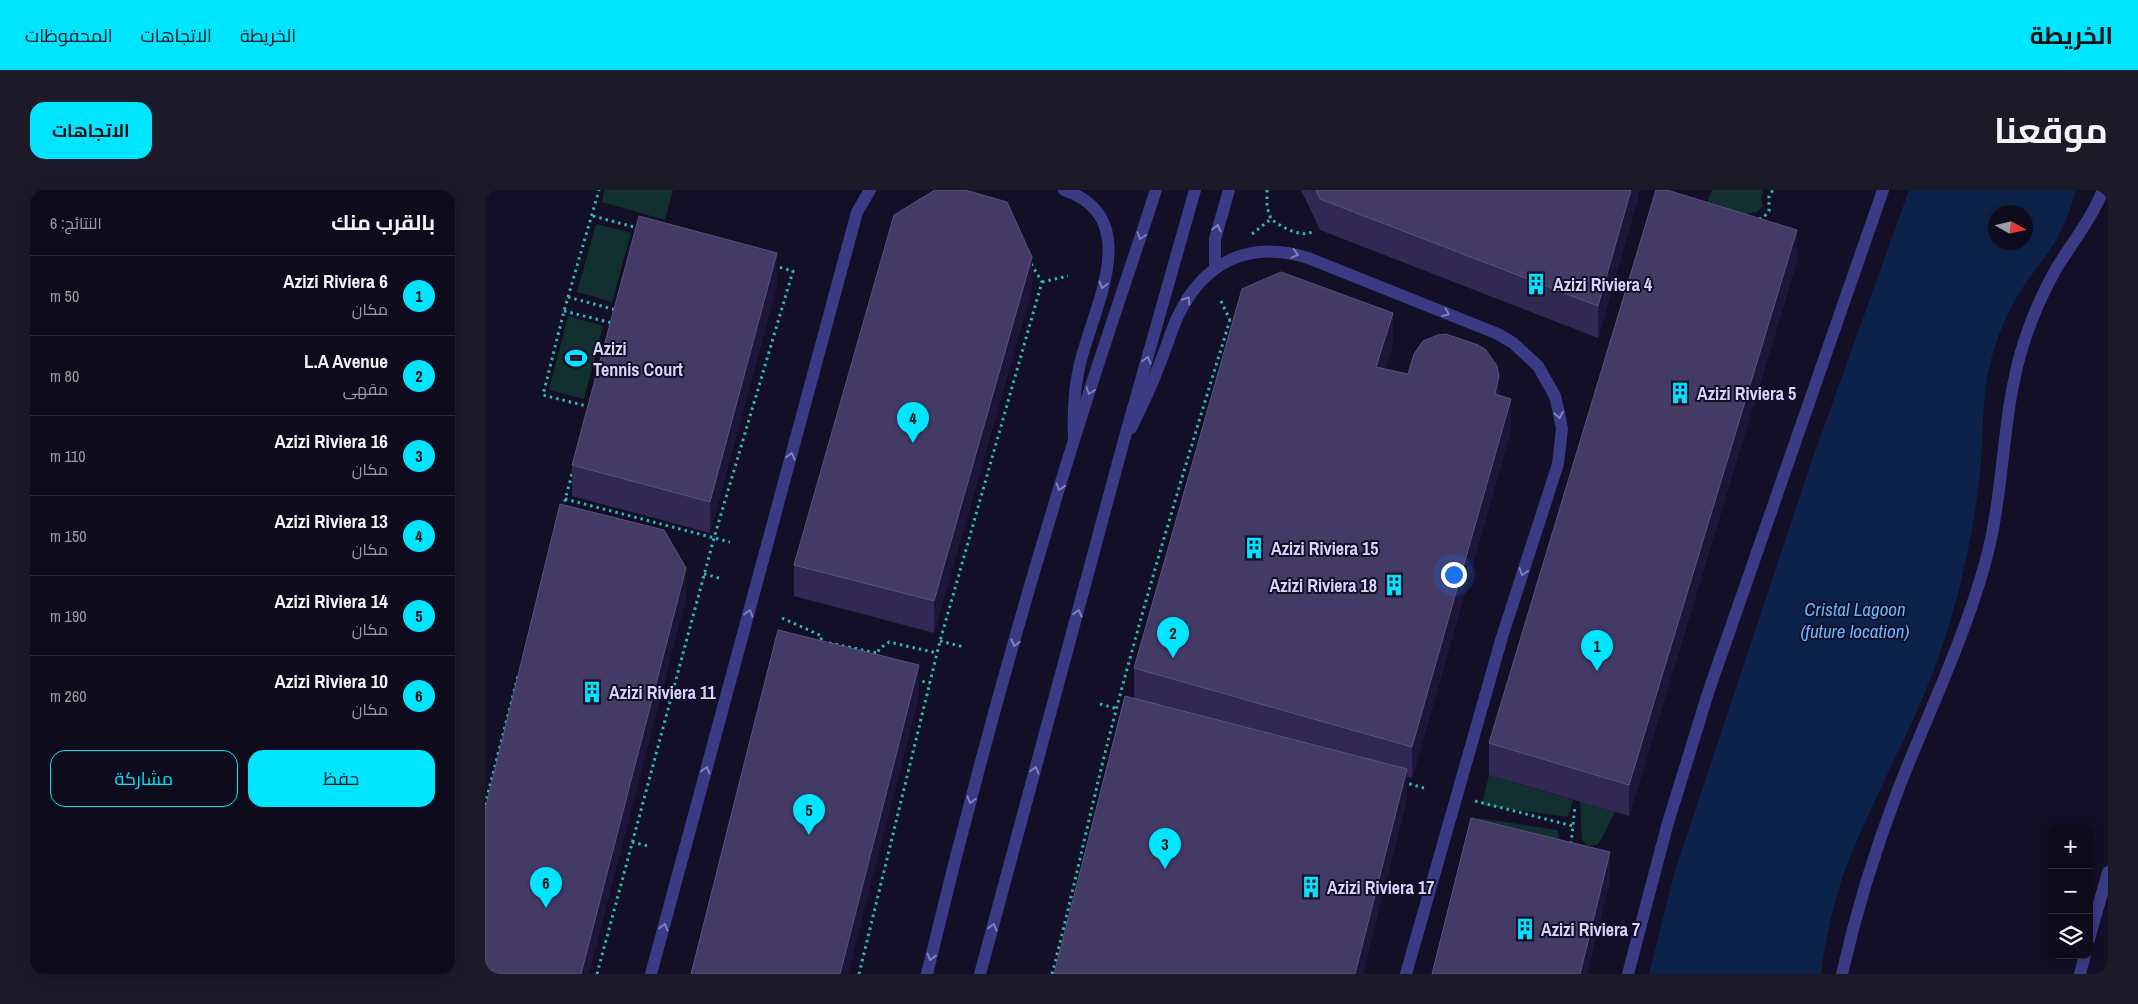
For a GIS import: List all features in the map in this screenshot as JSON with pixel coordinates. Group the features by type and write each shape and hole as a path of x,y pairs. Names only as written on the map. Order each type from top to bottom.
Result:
{"street":[{"path":"651,974 857,212 870,190"},
{"path":"1064,190 1093,207 1101,219 1110,242 1108,267 1078,375 1073,416 1074,440"},
{"path":"927,974 985,750 1074,440 1156,190"},
{"path":"980,974 1124,440 1195,190"},
{"path":"1215,268 1215,239 1229,190"},
{"path":"1628,974 1667,826 1708,693 1883,190"},
{"path":"1842,974 1860,906 1888,816 1959,642 1976,594 1991,540 2007,411 2025,340 2039,304 2056,270 2103,190"},
{"path":"1124,440 1151,387 1172,331 1185,303 1204,278 1215,268 1240,256 1262,251 1278,250 1308,258 1499,334 1527,353 1547,380 1557,404 1562,430 1558,464 1502,637 1405,974"},
{"path":"2093,929 2104,901 2108,872"},
{"path":"2080,974 2084,959"}],"path":[{"path":"590,407 543,395 564,311 599,190"},
{"path":"1267,190 1267,207 1271,218 1297,232 1305,234 1312,232"},
{"path":"1754,219 1763,218 1769,211 1769,196 1773,190"},
{"path":"593,216 639,229 636,238"},
{"path":"1250,236 1271,218"},
{"path":"1759,219 1765,222"},
{"path":"859,974 941,641 1042,282 1027,257"},
{"path":"597,974 714,538 793,271 773,266"},
{"path":"1042,282 1067,276"},
{"path":"568,297 616,310"},
{"path":"610,333 619,301"},
{"path":"1052,974 1117,709 1170,517 1231,320 1221,301"},
{"path":"564,311 612,323"},
{"path":"1231,320 1239,316"},
{"path":"587,416 593,398"},
{"path":"561,517 575,462"},
{"path":"565,499 730,542"},
{"path":"704,574 719,578"},
{"path":"782,618 822,636 819,647"},
{"path":"820,641 877,653"},
{"path":"941,641 963,647"},
{"path":"877,662 877,653 885,643 894,642 938,653"},
{"path":"485,805 519,674"},
{"path":"914,679 930,683"},
{"path":"1100,704 1127,711"},
{"path":"1395,780 1424,788"},
{"path":"1474,801 1573,826"},
{"path":"1575,806 1570,844 1579,846"},
{"path":"633,842 648,846"}],"green space":[{"path":"604,190 673,190 665,220 602,202"},
{"path":"1659,190 1669,190 1706,206 1712,190 1763,190 1761,199 1763,206 1757,212 1735,215 1719,213"},
{"path":"596,224 631,233 612,302 577,292"},
{"name":"Azizi Tennis Court","path":"568,316 603,326 584,399 549,390"},
{"path":"1489,775 1573,800 1568,817 1482,805"},
{"path":"1580,801 1615,812 1597,845 1588,846 1582,840"},
{"path":"1478,818 1557,830 1560,841 1473,837"}],"water":[{"name":"Cristal Lagoon (future location)","path":"1909,190 2076,190 2059,234 2052,247 2024,285 2004,322 1995,345 1986,383 1980,474 1974,520 1954,609 1940,653 1920,704 1846,867 1832,912 1821,974 1649,974 1674,874 1812,460"}],"building":[{"path":"935,190 965,190 1007,202 1032,257 934,601 794,565 894,215"},
{"name":"Azizi Riviera 4","path":"1316,190 1631,190 1598,306 1320,199"},
{"path":"1656,190 1667,190 1797,230 1629,785 1489,743"},
{"path":"639,216 777,253 710,502 572,465"},
{"path":"1281,272 1393,313 1376,367 1408,374 1414,354 1423,341 1446,334 1478,345 1486,350 1497,366 1499,376 1495,394 1511,399 1412,747 1134,668 1242,289"},
{"path":"560,504 664,530 686,568 581,974 485,974 485,810"},
{"path":"778,630 919,665 840,974 691,974"},
{"path":"1125,696 1407,769 1355,974 1054,974"},
{"name":"Azizi Riviera 7","path":"1471,818 1610,852 1580,974 1432,974"}],"place":[{"name":"Azizi Riviera 4","path":"1536,284"},
{"name":"Azizi Tennis Court","path":"576,358"},
{"name":"Azizi Riviera 5","path":"1680,393"},
{"name":"Azizi Riviera 13","path":"913,443"},
{"name":"Azizi Riviera 15","path":"1254,548"},
{"name":"Azizi Riviera 18","path":"1394,585"},
{"name":"L.A Avenue","path":"1173,658"},
{"name":"Azizi Riviera 6","path":"1597,671"},
{"name":"Azizi Riviera 11","path":"592,692"},
{"name":"Azizi Riviera 14","path":"809,835"},
{"name":"Azizi Riviera 16","path":"1165,869"},
{"name":"Azizi Riviera 17","path":"1311,887"},
{"name":"Azizi Riviera 10","path":"546,908"},
{"name":"Azizi Riviera 7","path":"1525,929"}]}
